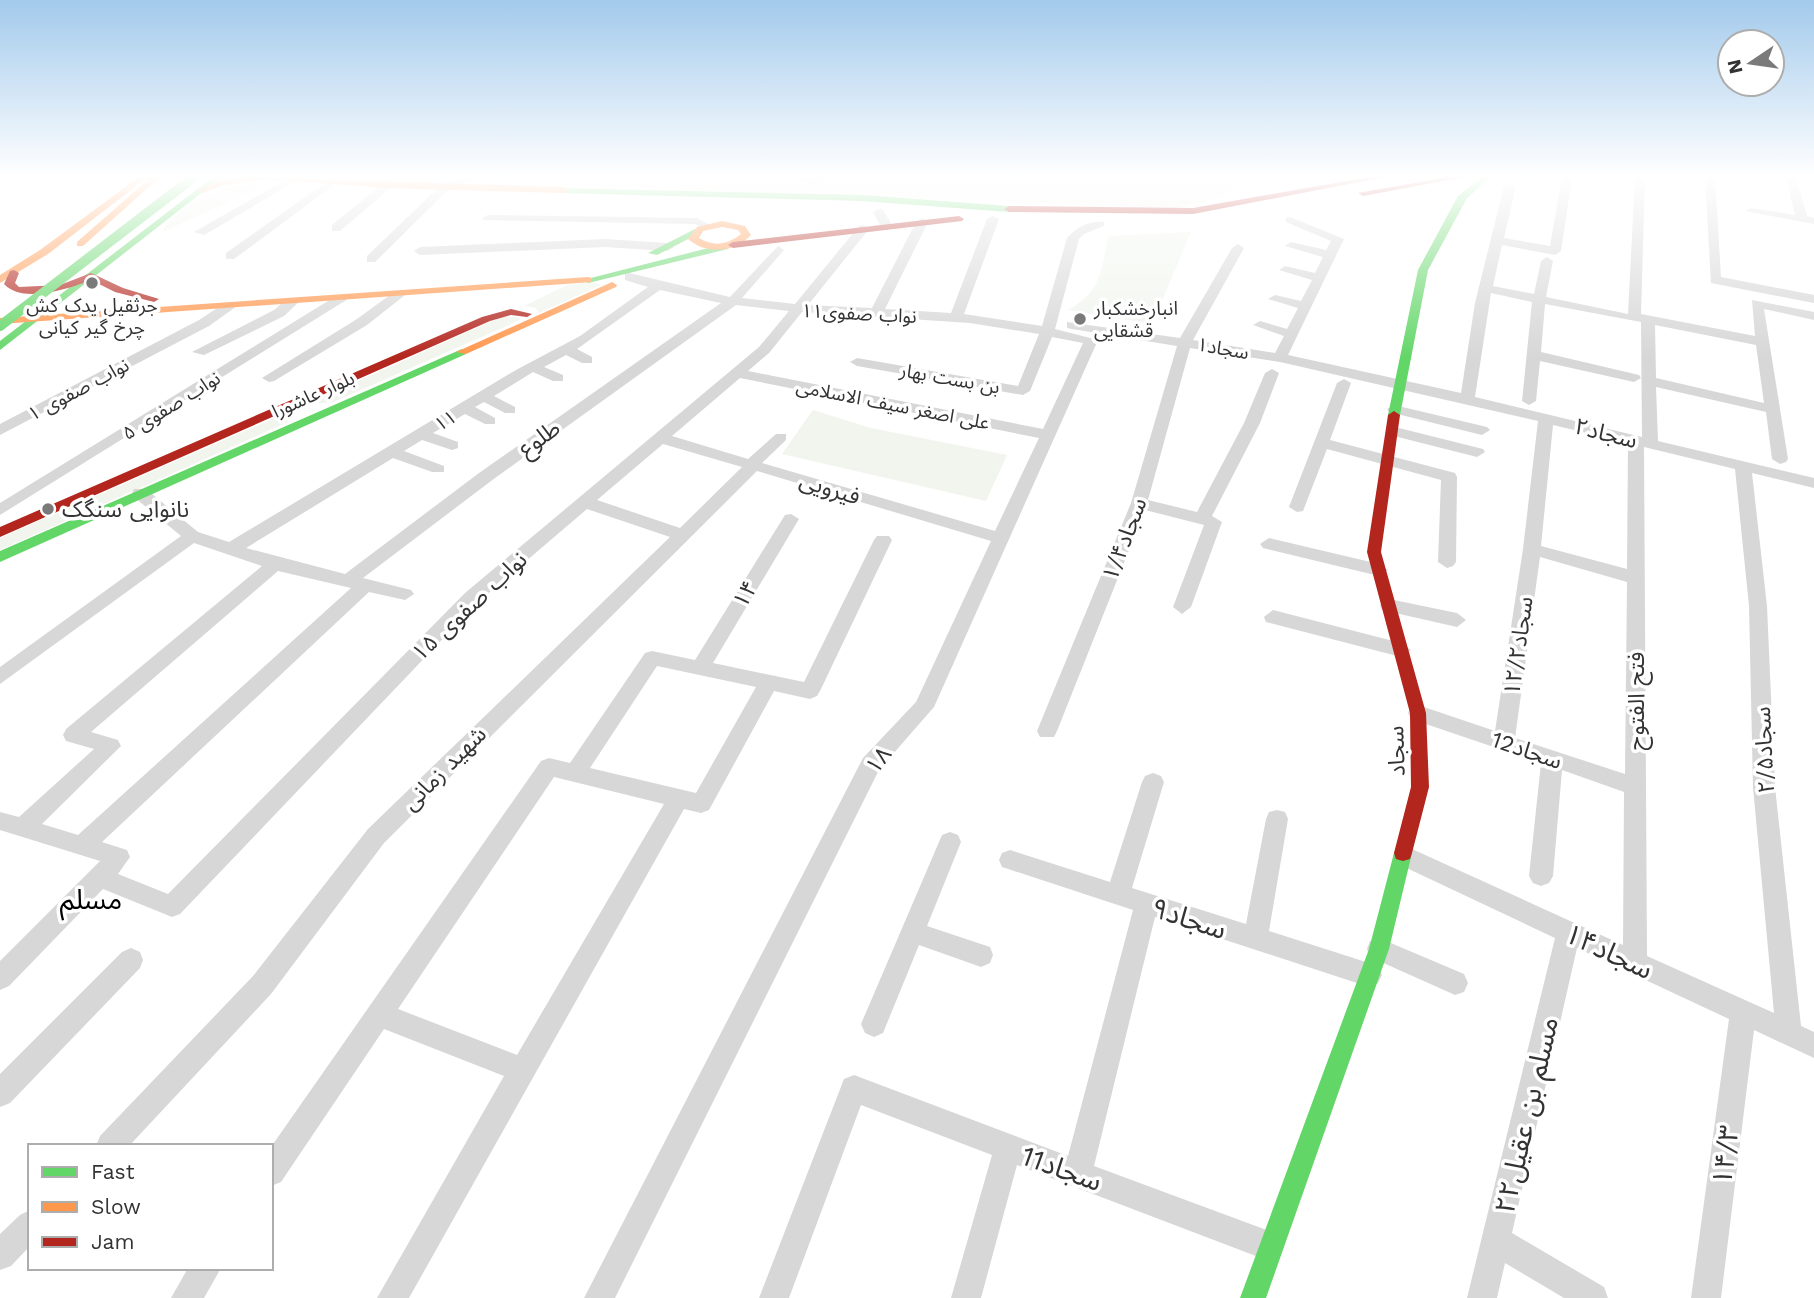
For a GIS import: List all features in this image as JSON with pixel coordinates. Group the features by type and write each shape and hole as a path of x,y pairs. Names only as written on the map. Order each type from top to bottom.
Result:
{"main road":[{"path":"60,238 7,276 9,284 16,290 25,291 62,288 92,276 119,290 154,299"},
{"path":"80,244 87,238"},
{"path":"0,304 89,238"},
{"path":"0,323 120,238"},
{"path":"0,346 92,276 135,238"},
{"path":"0,323 230,306 577,275 615,268 685,238"},
{"path":"695,238 701,245 729,246 742,238"},
{"path":"0,304 154,299 341,299 595,279 636,273 729,246 795,238"},
{"name":"سجاد","path":"1253,1298 1269,1245 1379,949 1420,788 1418,713 1374,552 1399,383 1423,270 1441,238"},
{"name":"بلوار عاشورا","path":"0,557 636,273"},
{"path":"486,319 499,306 502,295 495,287"},
{"name":"بلوار عاشورا","path":"3,528 486,319 511,312 528,314 526,320 509,330"},
{"path":"293,403 311,417"}],"street":[{"path":"230,256 256,238"},
{"path":"371,260 394,238"},
{"name":"نواب صفوی ۱۵","path":"100,877 172,905 471,598 765,350 856,238"},
{"path":"876,314 907,255 912,238"},
{"path":"956,317 987,238"},
{"path":"1047,332 1073,238"},
{"path":"1182,607 1208,521 1290,334 1338,239 1334,238"},
{"path":"1530,401 1539,299 1555,238"},
{"name":"فتح الفتوح","path":"1635,962 1636,578 1643,442 1638,318 1639,238"},
{"path":"1713,238 1715,280 1814,299"},
{"path":"1467,399 1497,240 1551,256"},
{"path":"420,251 605,243 668,247"},
{"path":"1291,246 1330,255"},
{"name":"۱/۴سجاد","path":"1047,731 1139,503 1185,342 1238,247"},
{"name":"طلوع","path":"82,846 357,582 485,477 733,301 778,250"},
{"path":"1284,270 1318,278"},
{"name":"۱۱نواب صفوی","path":"636,273 657,286 733,301 798,310 956,317 1091,340"},
{"name":"۱۱","path":"231,549 566,349 630,309 657,286"},
{"path":"1486,288 1763,342"},
{"path":"269,378 362,322 399,295"},
{"name":"نواب صفوی ۵","path":"0,510 341,299"},
{"path":"1275,299 1304,306"},
{"path":"199,352 279,313 281,300"},
{"path":"1780,459 1757,303 1814,316"},
{"name":"نواب صفوی ۱","path":"0,430 204,323 230,306"},
{"name":"۱سجاد","path":"1047,332 1075,324 1185,342 1276,365 1399,383"},
{"path":"1260,325 1290,334"},
{"name":"بن بست بهار","path":"857,362 1023,391 1047,332"},
{"name":"۱۸","path":"599,1298 661,1181 871,764 924,707 1091,340"},
{"path":"566,349 587,360"},
{"path":"1534,355 1772,408"},
{"path":"533,367 558,378"},
{"path":"805,387 816,372"},
{"name":"علی اصغر سیف الاسلامی","path":"737,373 805,387 857,403 978,428 1049,435"},
{"path":"1297,507 1345,383"},
{"name":"۲سجاد","path":"1399,383 1814,483"},
{"path":"484,396 510,410"},
{"path":"465,408 489,421"},
{"path":"1394,410 1482,430"},
{"name":"۱۲/۲سجاد","path":"1504,742 1532,549 1546,418"},
{"path":"1391,431 1477,452"},
{"path":"421,434 452,445"},
{"name":"شهید زمانی","path":"112,1144 262,985 376,836 780,437"},
{"name":"فیرویی","path":"661,438 999,538"},
{"path":"1322,443 1449,477 1447,562"},
{"path":"393,452 438,468"},
{"name":"۲/۵سجاد","path":"1743,466 1758,606 1765,787 1789,1034"},
{"path":"140,493 192,536 275,564 405,594"},
{"path":"585,502 682,535"},
{"path":"1139,503 1208,521"},
{"name":"۱۴","path":"700,668 791,519"},
{"path":"0,677 192,536"},
{"path":"575,774 652,658 810,691 883,540"},
{"path":"1269,544 1379,570"},
{"path":"1532,549 1636,578"},
{"path":"23,828 111,746 73,736 275,564"},
{"path":"1388,605 1457,620"},
{"path":"1273,617 1401,650"},
{"path":"273,1169 549,767 701,804 769,683"},
{"name":"12سجاد","path":"1418,713 1636,787"},
{"path":"1541,876 1552,759"},
{"path":"1118,895 1153,782"},
{"path":"392,1298 678,799"},
{"path":"1255,939 1278,819"},
{"path":"0,821 119,857 0,978"},
{"path":"874,1024 950,842"},
{"name":"۱۴سجاد","path":"1404,856 1814,1045"},
{"name":"۹سجاد","path":"1010,860 1369,975"},
{"path":"1077,1173 1146,904"},
{"path":"913,932 981,955"},
{"name":"مسلم بن عقیل۲۲","path":"1482,1298 1570,932"},
{"path":"1379,949 1455,983"},
{"path":"0,1093 131,960"},
{"name":"۱۴/۳","path":"1706,1298 1743,1013"},
{"path":"377,1014 522,1070"},
{"path":"774,1298 806,1221 854,1090"},
{"name":"11سجاد","path":"854,1090 1269,1245"},
{"path":"966,1298 1009,1148"},
{"path":"0,1255 28,1228"},
{"path":"1496,1240 1593,1298"},
{"path":"186,1298 205,1270"}],"shaded area":[{"path":"1108,238 1189,238 1152,324 1068,310 1094,288"},
{"path":"592,282 601,285 539,313 536,308 524,306 567,285"},
{"path":"501,317 519,317 520,320 331,403 319,403 318,399"},
{"path":"813,410 871,428 1007,455 986,501 782,454"},
{"path":"286,413 290,415 288,422 0,550 0,538"}],"traffic: fast":[{"path":"0,326 115,238"},
{"path":"0,347 140,238"},
{"path":"653,253 684,238"},
{"path":"1394,415 1423,270 1441,238"},
{"path":"588,280 724,247"},
{"path":"0,557 462,352"},
{"path":"1253,1298 1379,949 1403,853"}],"traffic: slow":[{"path":"0,280 63,238"},
{"path":"80,244 87,238"},
{"path":"694,238 706,246 720,247 734,244 743,238"},
{"path":"0,321 588,280"},
{"path":"462,352 612,285"}],"traffic: jam":[{"path":"733,245 798,238"},
{"path":"14,273 9,284 16,290 62,288 91,276 119,290 154,299"},
{"path":"0,532 486,319 511,312 527,314"},
{"path":"1394,415 1374,552 1418,713 1420,787 1403,853"}],"place":[{"name":"جرثقیل یدک کش چرخ گیر کیانی","path":"92,283"},
{"name":"انبارخشکبار قشقایی","path":"1080,319"},
{"name":"نانوایی سنگک","path":"48,509"}],"district":[{"name":"مسلم","path":"91,899"}]}
